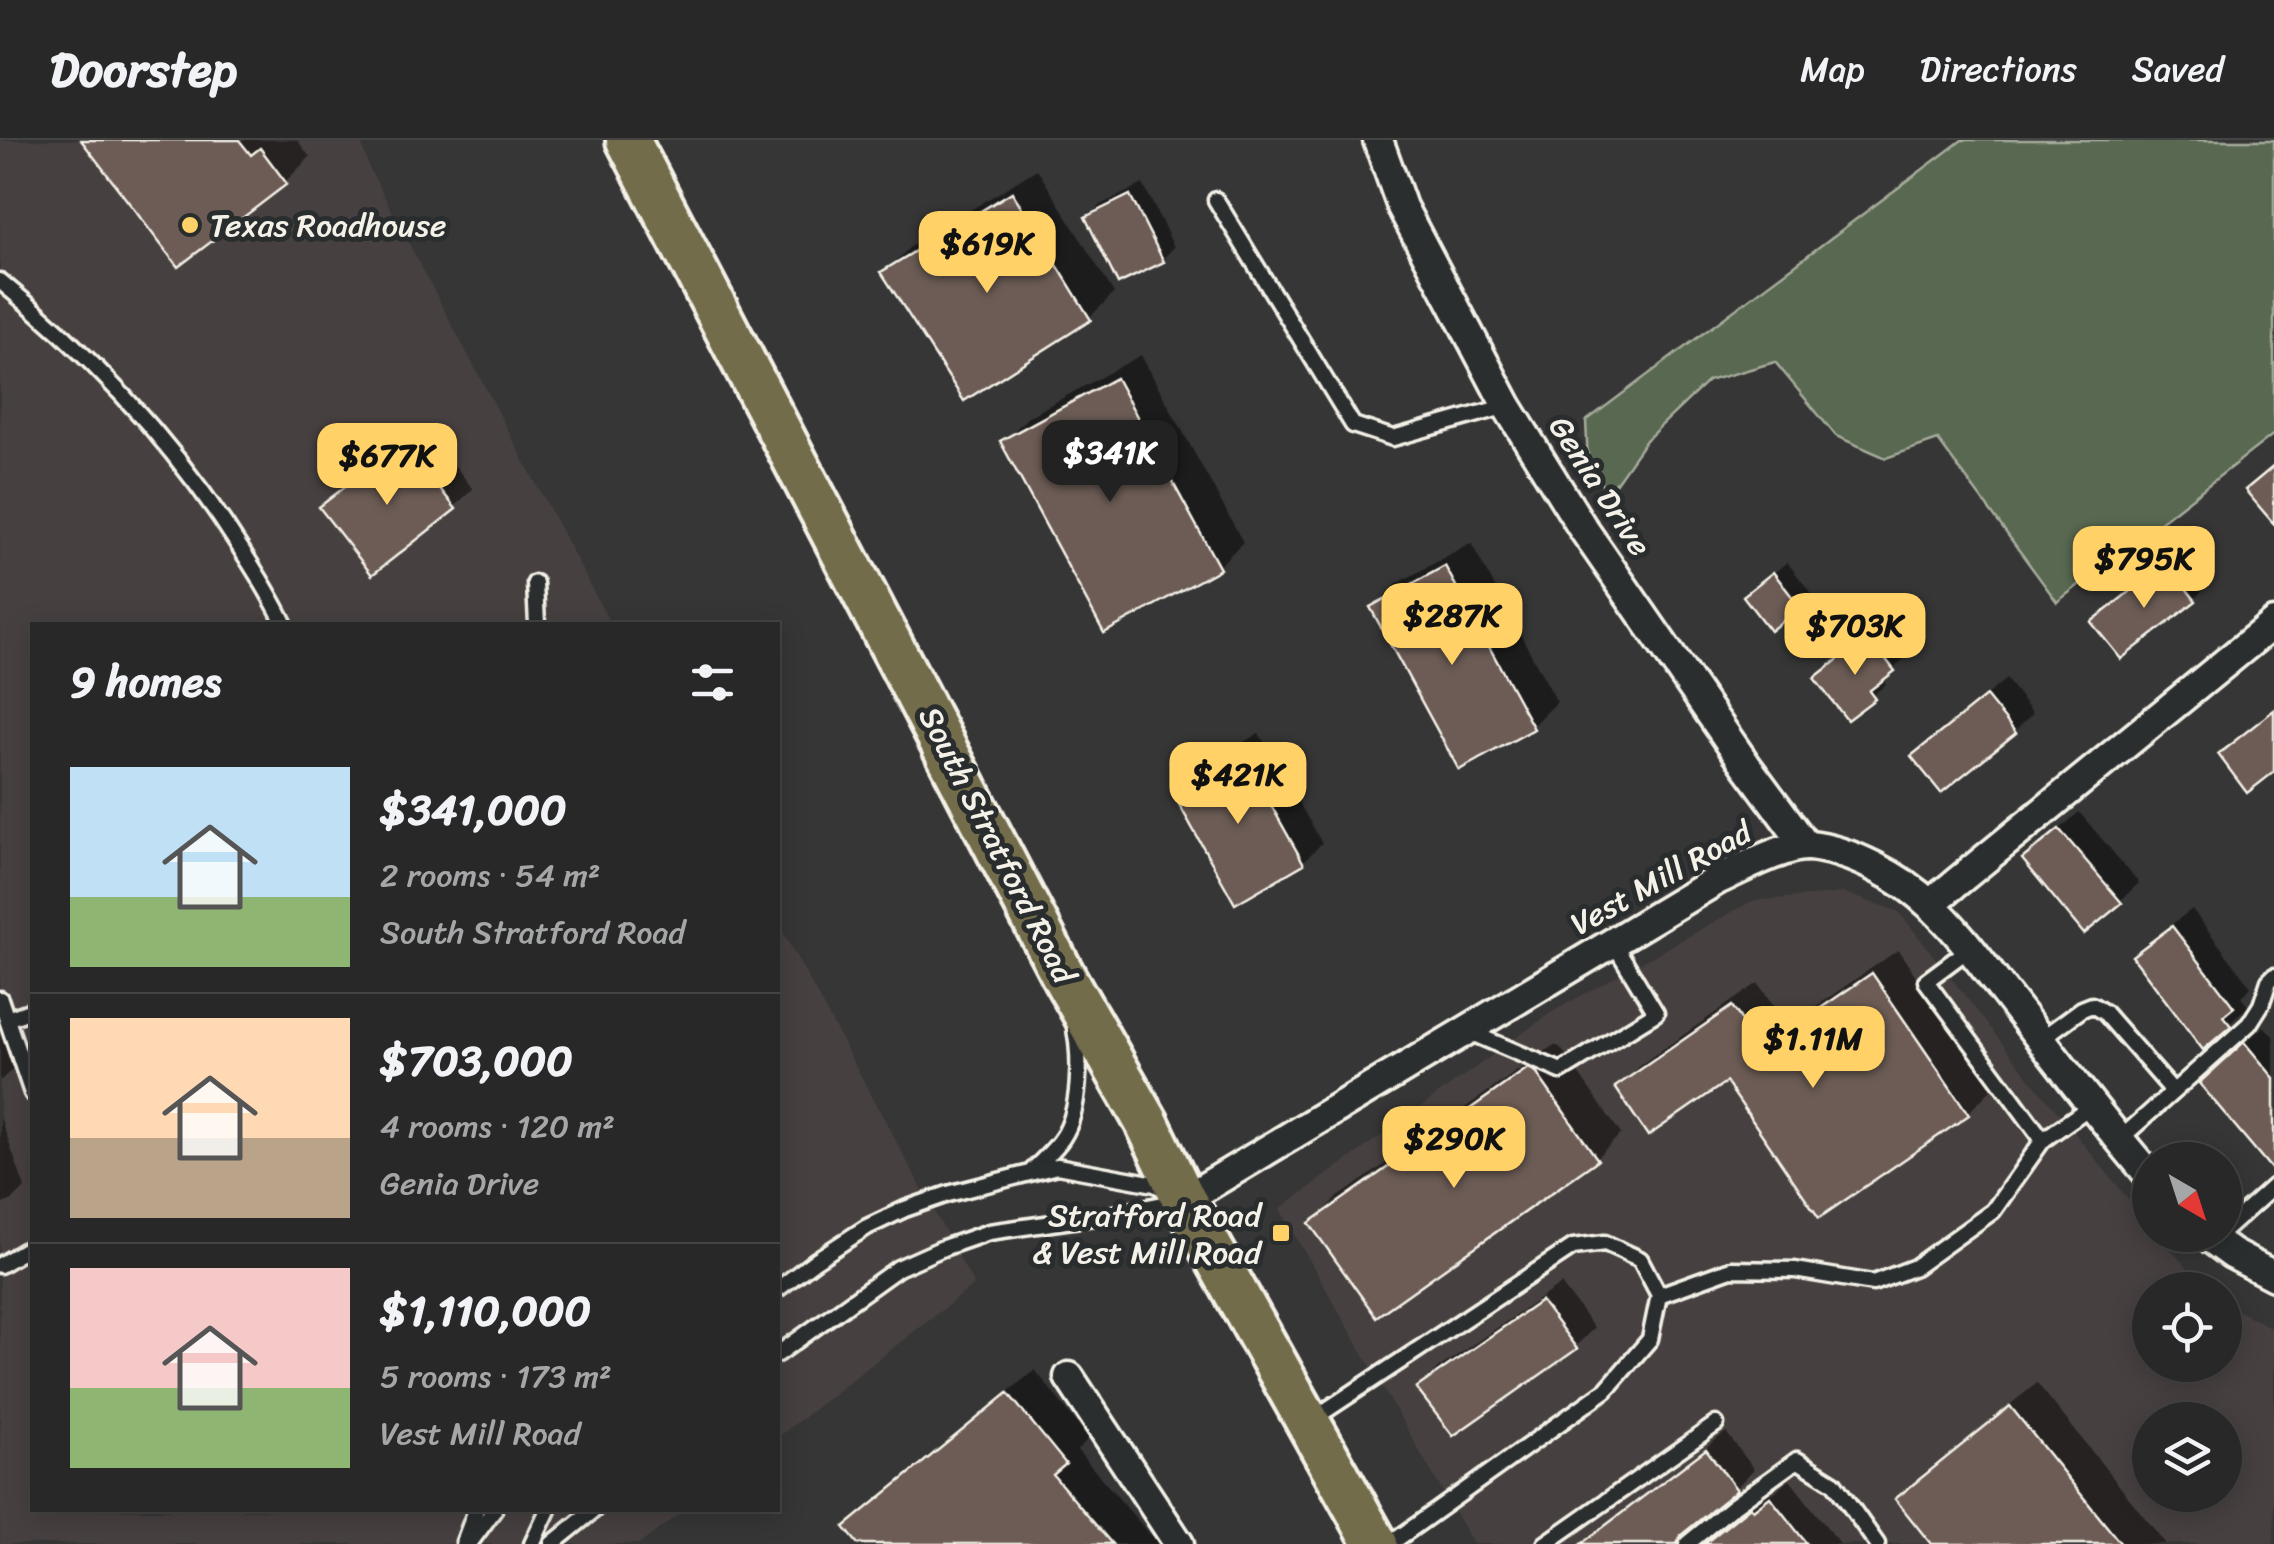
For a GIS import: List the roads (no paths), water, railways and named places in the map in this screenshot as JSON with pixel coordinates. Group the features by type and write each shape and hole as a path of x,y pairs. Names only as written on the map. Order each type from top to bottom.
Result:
{"main road":[{"name":"South Stratford Road","path":"628,140 1065,979 1376,1544"}],"street":[{"name":"Genia Drive","path":"1378,140 1402,207 1507,406 1592,543 1806,846"},
{"path":"1930,904 2274,623"},
{"name":"Vest Mill Road","path":"1184,1200 1717,880 1762,858 1806,846 1862,861 1930,904 2132,1155"},
{"path":"2236,1252 2252,1266 2274,1276"},
{"path":"1070,1377 1179,1544"}],"lane":[{"path":"1216,200 1353,425 1393,438 1507,406"},
{"path":"0,281 98,367 161,438 204,491 284,622"},
{"path":"534,584 537,622"},
{"path":"1466,1031 1561,1071 1656,1013 1614,942"},
{"path":"1969,949 1926,981 2043,1140"},
{"path":"1029,1174 1064,1136 1075,1103 1079,1052 1065,979"},
{"path":"2119,1140 2249,1024 2272,981"},
{"path":"0,1000 30,1087"},
{"path":"2041,1039 2092,1005 2173,1091"},
{"path":"7,1018 30,1011"},
{"path":"1659,1296 1731,1269 1795,1270 1873,1283 1915,1266 1993,1210 2043,1140 2092,1104"},
{"path":"780,1287 866,1227 905,1209 1057,1166 1155,1184 1184,1200"},
{"path":"2242,1213 2274,1186"},
{"path":"780,1353 898,1268 943,1248 989,1232 1184,1200"},
{"path":"1308,1422 1573,1247 1605,1243 1640,1260 1659,1296 1650,1339 1606,1390 1390,1544"},
{"path":"0,1265 30,1247"},
{"path":"1546,1544 1716,1424"},
{"path":"1687,1544 1797,1460 1834,1483 1877,1544"},
{"path":"466,1544 475,1512"},
{"path":"466,1544 492,1512"},
{"path":"532,1544 547,1512"},
{"path":"552,1544 592,1512"}],"place":[{"name":"Texas Roadhouse","path":"190,225"},
{"name":"Stratford Road & Vest Mill Road","path":"1281,1233"}]}
